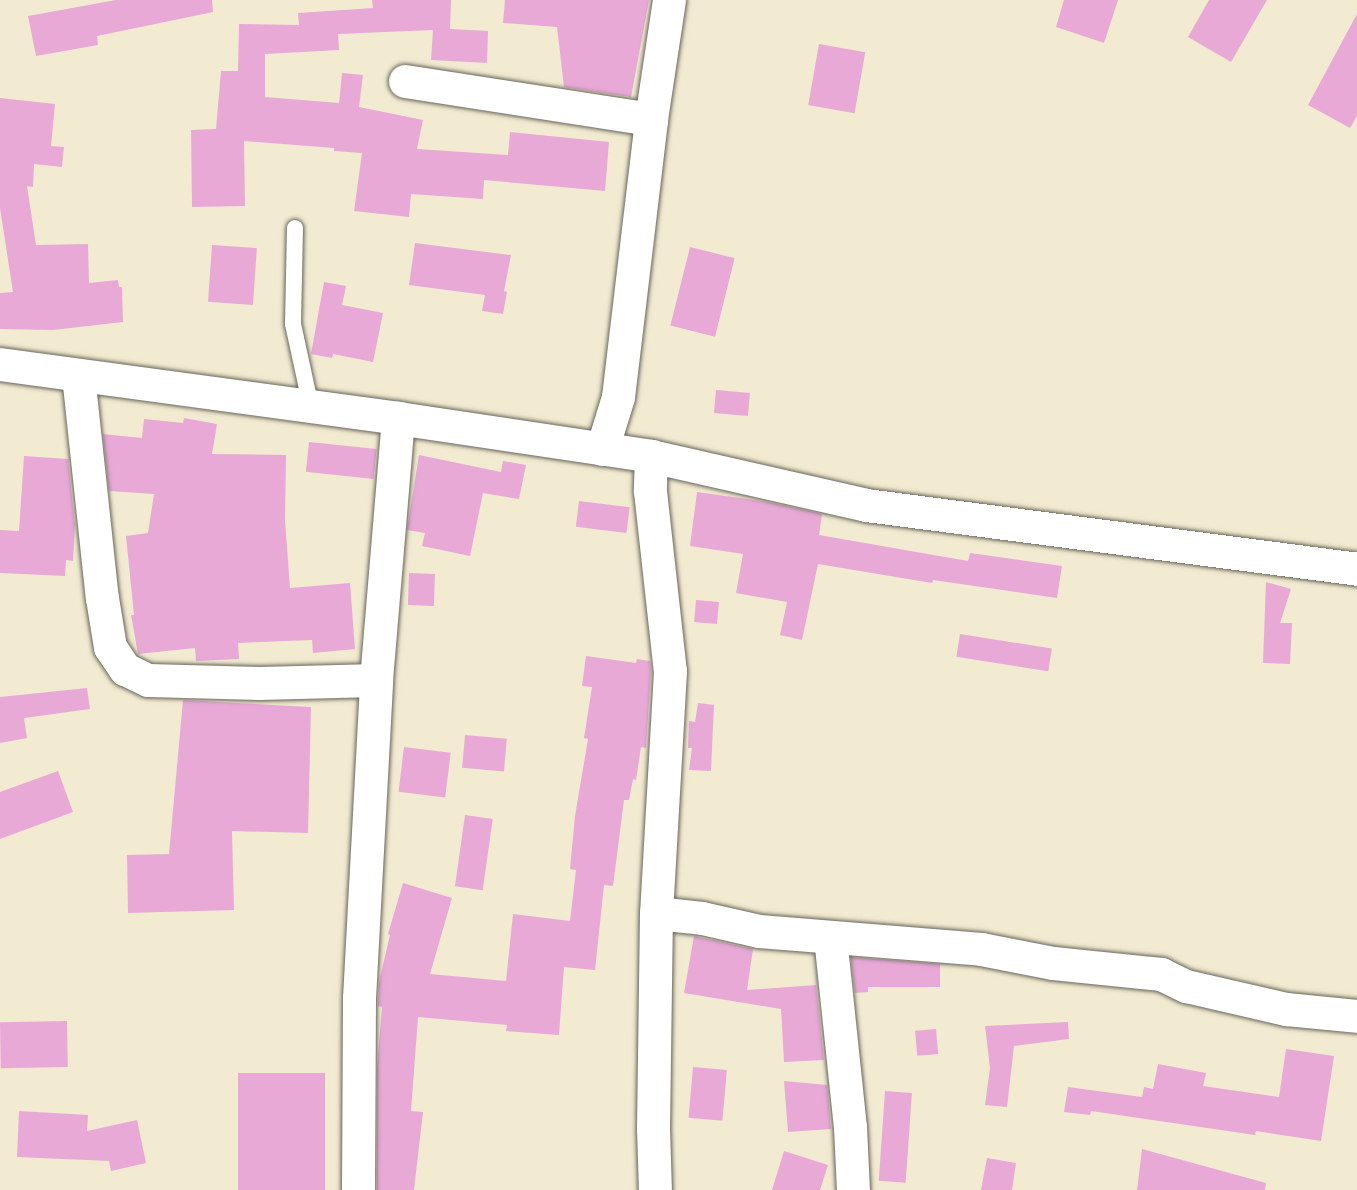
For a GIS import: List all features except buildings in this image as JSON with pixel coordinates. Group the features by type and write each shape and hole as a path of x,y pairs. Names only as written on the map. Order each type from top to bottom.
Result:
{"street":[{"path":"602,449 618,397 651,119 669,0"},
{"path":"405,81 651,119"},
{"path":"0,364 398,418 651,456 866,505 1357,569"},
{"path":"78,375 102,598 110,647 125,669 148,680 259,683 376,680"},
{"path":"358,1190 359,998 376,680 398,418"},
{"path":"651,456 650,491 670,671 656,913 653,1128 656,1190"},
{"path":"656,913 702,918 759,931 981,949 1053,963 1161,974 1186,986 1286,1009 1357,1016"},
{"path":"830,937 846,1081 853,1190"}],"lane":[{"path":"295,228 293,324 311,406"}]}
